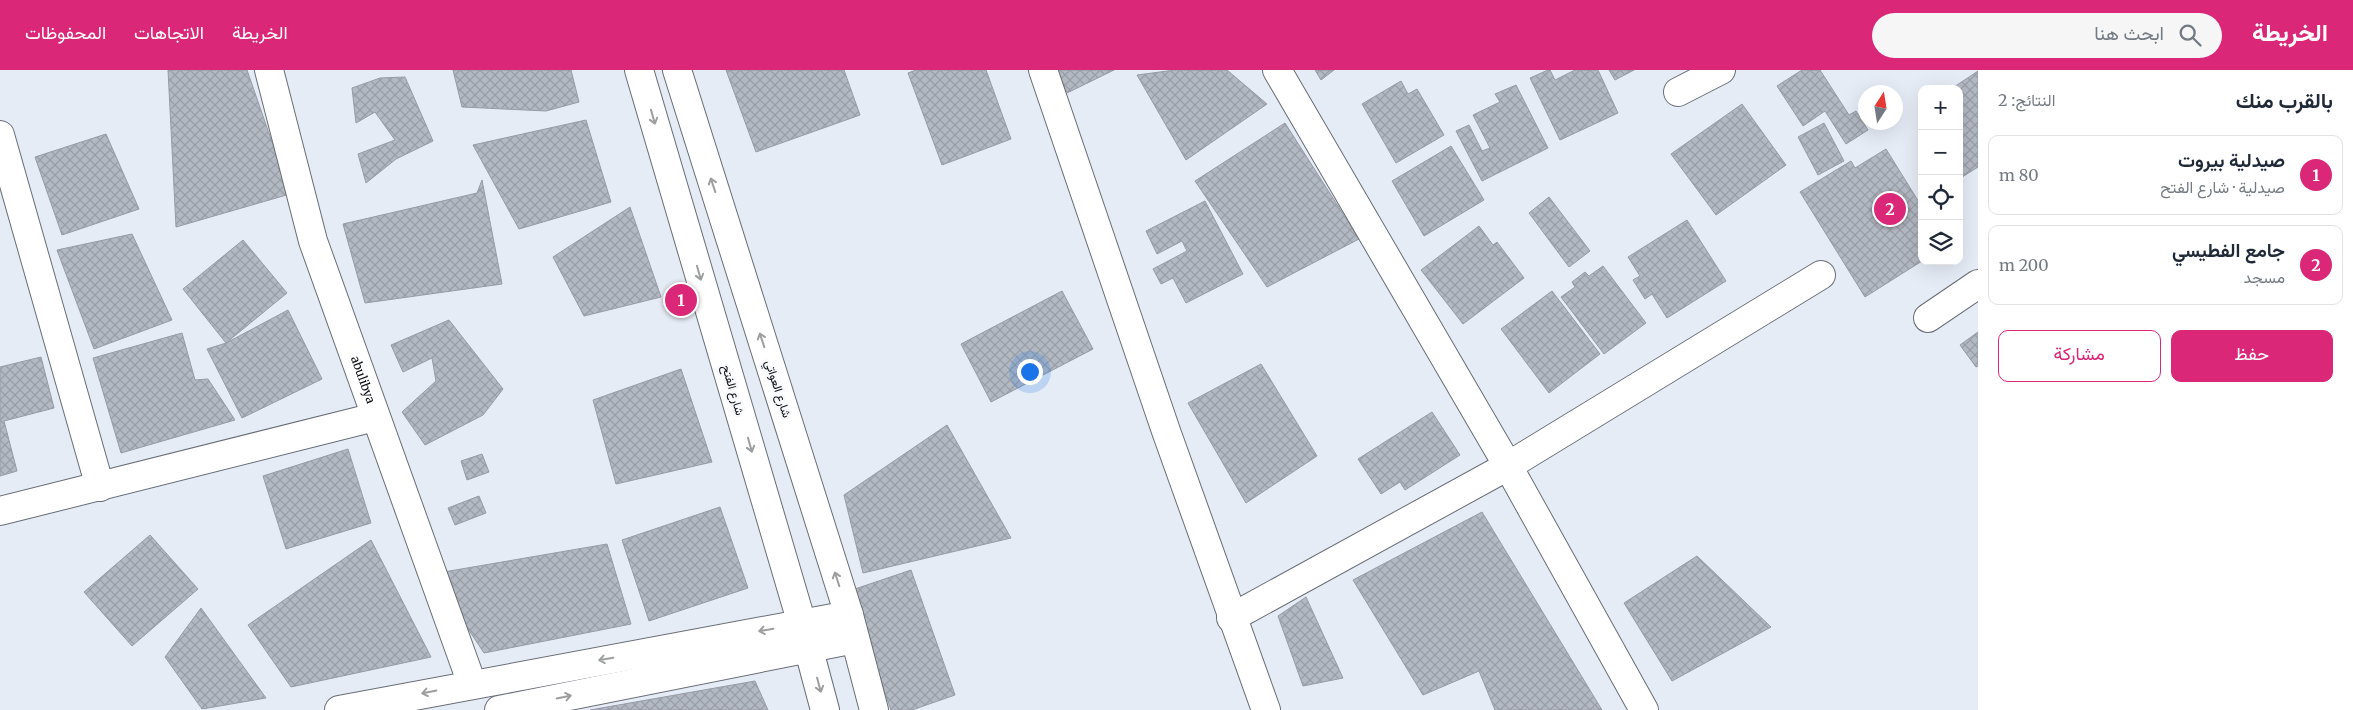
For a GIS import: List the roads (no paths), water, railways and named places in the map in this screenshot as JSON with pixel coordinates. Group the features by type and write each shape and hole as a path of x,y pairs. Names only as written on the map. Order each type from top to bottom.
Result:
{"street":[{"name":"abulibya","path":"269,70 313,242 472,684"},
{"name":"شارع الفتح","path":"639,70 806,636 825,710"},
{"name":"شارع العواتي","path":"677,70 852,627 874,710"},
{"path":"1043,70 1232,618 1266,710"},
{"path":"1277,70 1508,466 1644,710"},
{"path":"1678,92 1721,70"},
{"path":"0,135 100,486"},
{"path":"1232,618 1508,466 1821,275"},
{"path":"1928,318 1978,284"},
{"path":"0,511 375,417"},
{"path":"499,710 806,636 852,627"},
{"path":"339,710 472,684 806,636"}],"place":[{"name":"جامع الفطيسي","path":"1890,209"},
{"name":"صيدلية بيروت","path":"681,300"}]}
